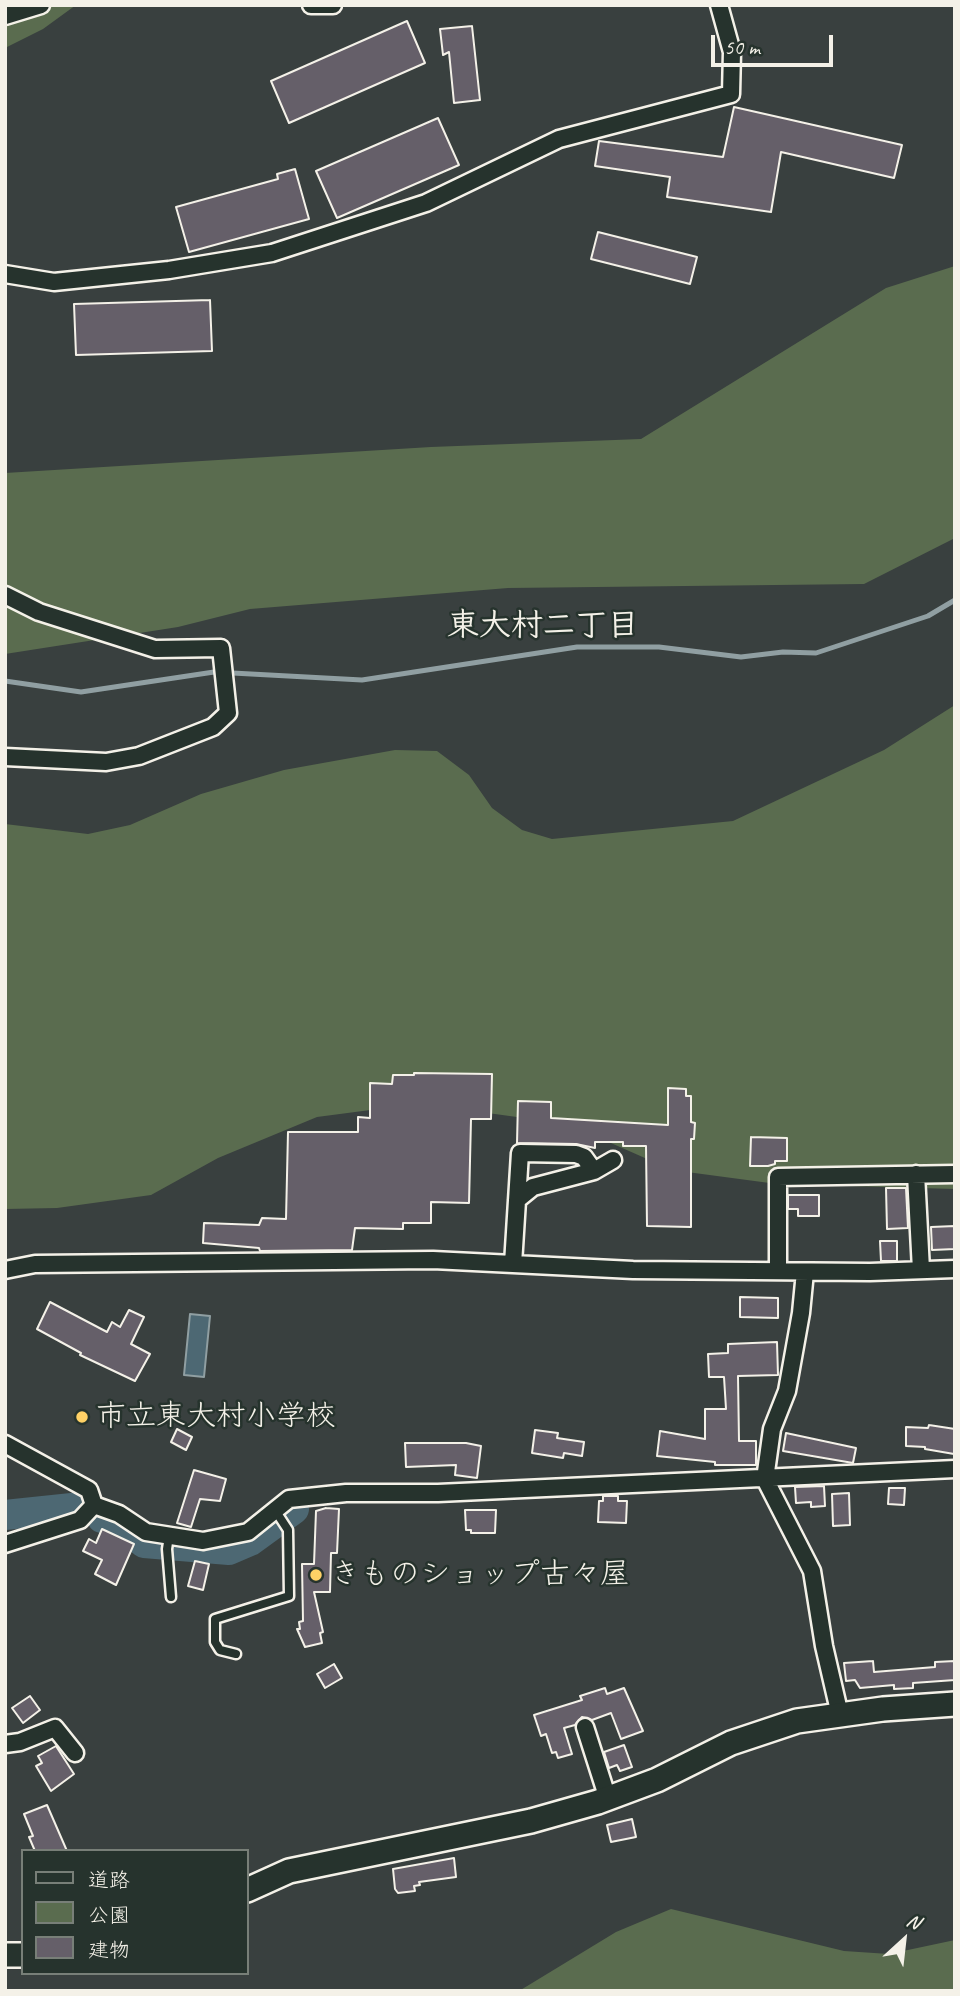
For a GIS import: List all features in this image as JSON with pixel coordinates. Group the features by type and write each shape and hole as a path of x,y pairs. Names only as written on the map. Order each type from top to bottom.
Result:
{"street":[{"path":"12,12 41,5"},
{"path":"311,5 333,5"},
{"path":"5,274 54,282 169,270 272,253 426,203 559,139 731,94 732,52 719,5"},
{"path":"5,595 39,612 155,649 221,648 228,713 213,727 139,756 106,762 5,757"},
{"path":"513,1264 520,1153 576,1154 584,1157 593,1171"},
{"path":"517,1200 533,1187 593,1171 613,1160"},
{"path":"916,1174 921,1270"},
{"path":"778,1272 778,1177 955,1174"},
{"path":"5,1270 35,1264 433,1260 633,1270 805,1272 955,1269"},
{"path":"805,1272 801,1313 787,1391 772,1429 765,1479 812,1571 824,1646 840,1715"},
{"path":"5,1444 89,1490 94,1505"},
{"path":"94,1505 119,1514 146,1532 168,1542 203,1541 248,1532 289,1499 346,1493 438,1493 955,1469"},
{"path":"5,1544 80,1520 94,1505"},
{"path":"248,1890 289,1871 531,1822 657,1780 731,1743 797,1721 955,1704"},
{"path":"585,1727 608,1798"},
{"path":"5,1744 20,1742 55,1728 75,1754"}],"lane":[{"path":"236,1654 220,1650 215,1642 215,1619 289,1596 288,1530 275,1511"},
{"path":"168,1542 171,1597"}],"green space":[{"path":"5,5 76,5 43,29 5,48"},
{"path":"955,266 955,538 864,584 508,588 250,609 178,627 5,654 5,473 431,447 641,439 886,288"},
{"path":"955,705 955,1189 777,1184 672,1170 568,1124 473,1111 378,1109 317,1117 218,1158 151,1195 57,1208 5,1209 5,824 88,834 130,825 201,794 284,770 395,750 437,751 469,775 492,808 522,830 552,839 733,821 884,750"},
{"path":"671,1909 844,1951 889,1954 955,1940 955,1991 519,1991 616,1932"}],"water":[{"path":"190,1314 210,1316 204,1377 184,1375"}],"building":[{"path":"407,21 425,63 289,123 271,81"},
{"path":"472,26 480,100 454,103 449,52 443,55 440,29"},
{"path":"734,107 902,145 894,178 781,152 771,212 667,197 670,177 595,166 599,141 723,157"},
{"path":"438,118 459,165 337,218 316,171"},
{"path":"295,169 309,219 189,252 176,207 278,179 277,174"},
{"path":"598,232 697,257 690,284 591,259"},
{"path":"210,300 212,351 76,355 74,304"},
{"path":"492,1074 491,1119 471,1119 469,1203 431,1202 431,1223 403,1223 403,1229 355,1228 352,1250 260,1251 259,1248 203,1243 204,1223 259,1225 262,1218 286,1219 288,1132 358,1132 358,1117 370,1118 370,1083 392,1084 393,1075"},
{"path":"668,1088 686,1089 686,1096 691,1096 691,1122 695,1123 694,1139 691,1139 691,1227 647,1226 646,1146 623,1146 623,1142 595,1142 595,1148 576,1144 517,1143 518,1101 551,1102 551,1118 668,1125"},
{"path":"751,1137 787,1138 787,1161 775,1161 775,1164 768,1166 750,1166"},
{"path":"886,1188 906,1188 908,1228 887,1229"},
{"path":"788,1195 819,1195 819,1216 798,1216 798,1209 788,1209"},
{"path":"955,1226 955,1249 932,1250 931,1227"},
{"path":"880,1241 897,1241 897,1261 881,1261"},
{"path":"740,1297 778,1298 778,1318 740,1317"},
{"path":"50,1302 107,1332 112,1322 120,1327 129,1310 144,1317 131,1344 150,1354 135,1381 80,1355 81,1353 37,1329"},
{"path":"777,1342 778,1375 738,1376 739,1441 756,1441 756,1465 715,1465 715,1462 657,1456 660,1431 705,1439 705,1409 726,1409 724,1377 709,1377 708,1354 728,1353 728,1344"},
{"path":"929,1425 955,1429 954,1454 925,1447 906,1446 906,1427 928,1428"},
{"path":"177,1429 192,1437 186,1450 171,1442"},
{"path":"535,1430 558,1433 557,1438 584,1442 582,1456 564,1453 563,1458 532,1453"},
{"path":"786,1433 856,1448 853,1463 783,1451"},
{"path":"405,1443 466,1443 481,1446 477,1478 455,1475 456,1465 406,1467"},
{"path":"194,1470 226,1479 220,1501 200,1499 191,1527 177,1523"},
{"path":"824,1486 825,1506 811,1507 811,1502 796,1503 795,1487"},
{"path":"889,1488 905,1488 904,1505 888,1504"},
{"path":"849,1493 850,1525 833,1526 832,1494"},
{"path":"603,1496 618,1496 618,1501 627,1501 626,1523 598,1522 599,1501 603,1501"},
{"path":"326,1508 339,1509 337,1553 331,1553 330,1592 314,1592 323,1632 320,1633 322,1643 305,1647 297,1629 300,1629 299,1622 303,1621 302,1564 314,1564 316,1511"},
{"path":"465,1510 496,1510 495,1533 471,1533 471,1530 466,1530"},
{"path":"102,1529 134,1544 116,1585 95,1574 102,1560 83,1551 89,1539 96,1543"},
{"path":"195,1561 209,1564 203,1590 188,1586"},
{"path":"873,1661 874,1672 935,1667 935,1662 955,1661 955,1680 913,1683 913,1688 894,1689 894,1685 860,1688 855,1680 846,1681 844,1663"},
{"path":"334,1664 342,1678 325,1688 317,1674"},
{"path":"605,1688 607,1694 624,1688 643,1731 621,1739 611,1713 592,1720 582,1717 575,1725 564,1728 572,1754 558,1758 556,1752 552,1753 546,1734 541,1736 534,1715 582,1700 580,1696"},
{"path":"30,1696 40,1710 23,1723 12,1708"},
{"path":"624,1745 632,1767 620,1771 617,1765 609,1768 604,1752"},
{"path":"56,1746 74,1774 51,1791 36,1766 42,1763 38,1756"},
{"path":"47,1805 66,1849 34,1849 29,1837 33,1836 24,1814"},
{"path":"632,1819 636,1837 611,1842 607,1825"},
{"path":"454,1858 456,1877 419,1882 420,1885 414,1886 415,1891 398,1893 395,1889 393,1869"}],"waterway":[{"path":"5,681 81,692 214,672 362,680 577,647 659,647 741,657 783,652 816,653 928,616 955,600"},
{"path":"5,1515 72,1508"},
{"path":"102,1518 121,1524 144,1543 229,1550 250,1541 294,1509"}],"place":[{"name":"市立東大村小学校","path":"82,1417"},
{"name":"きものショップ古々屋","path":"316,1575"}],"district":[{"name":"東大村二丁目","path":"543,627"}]}
